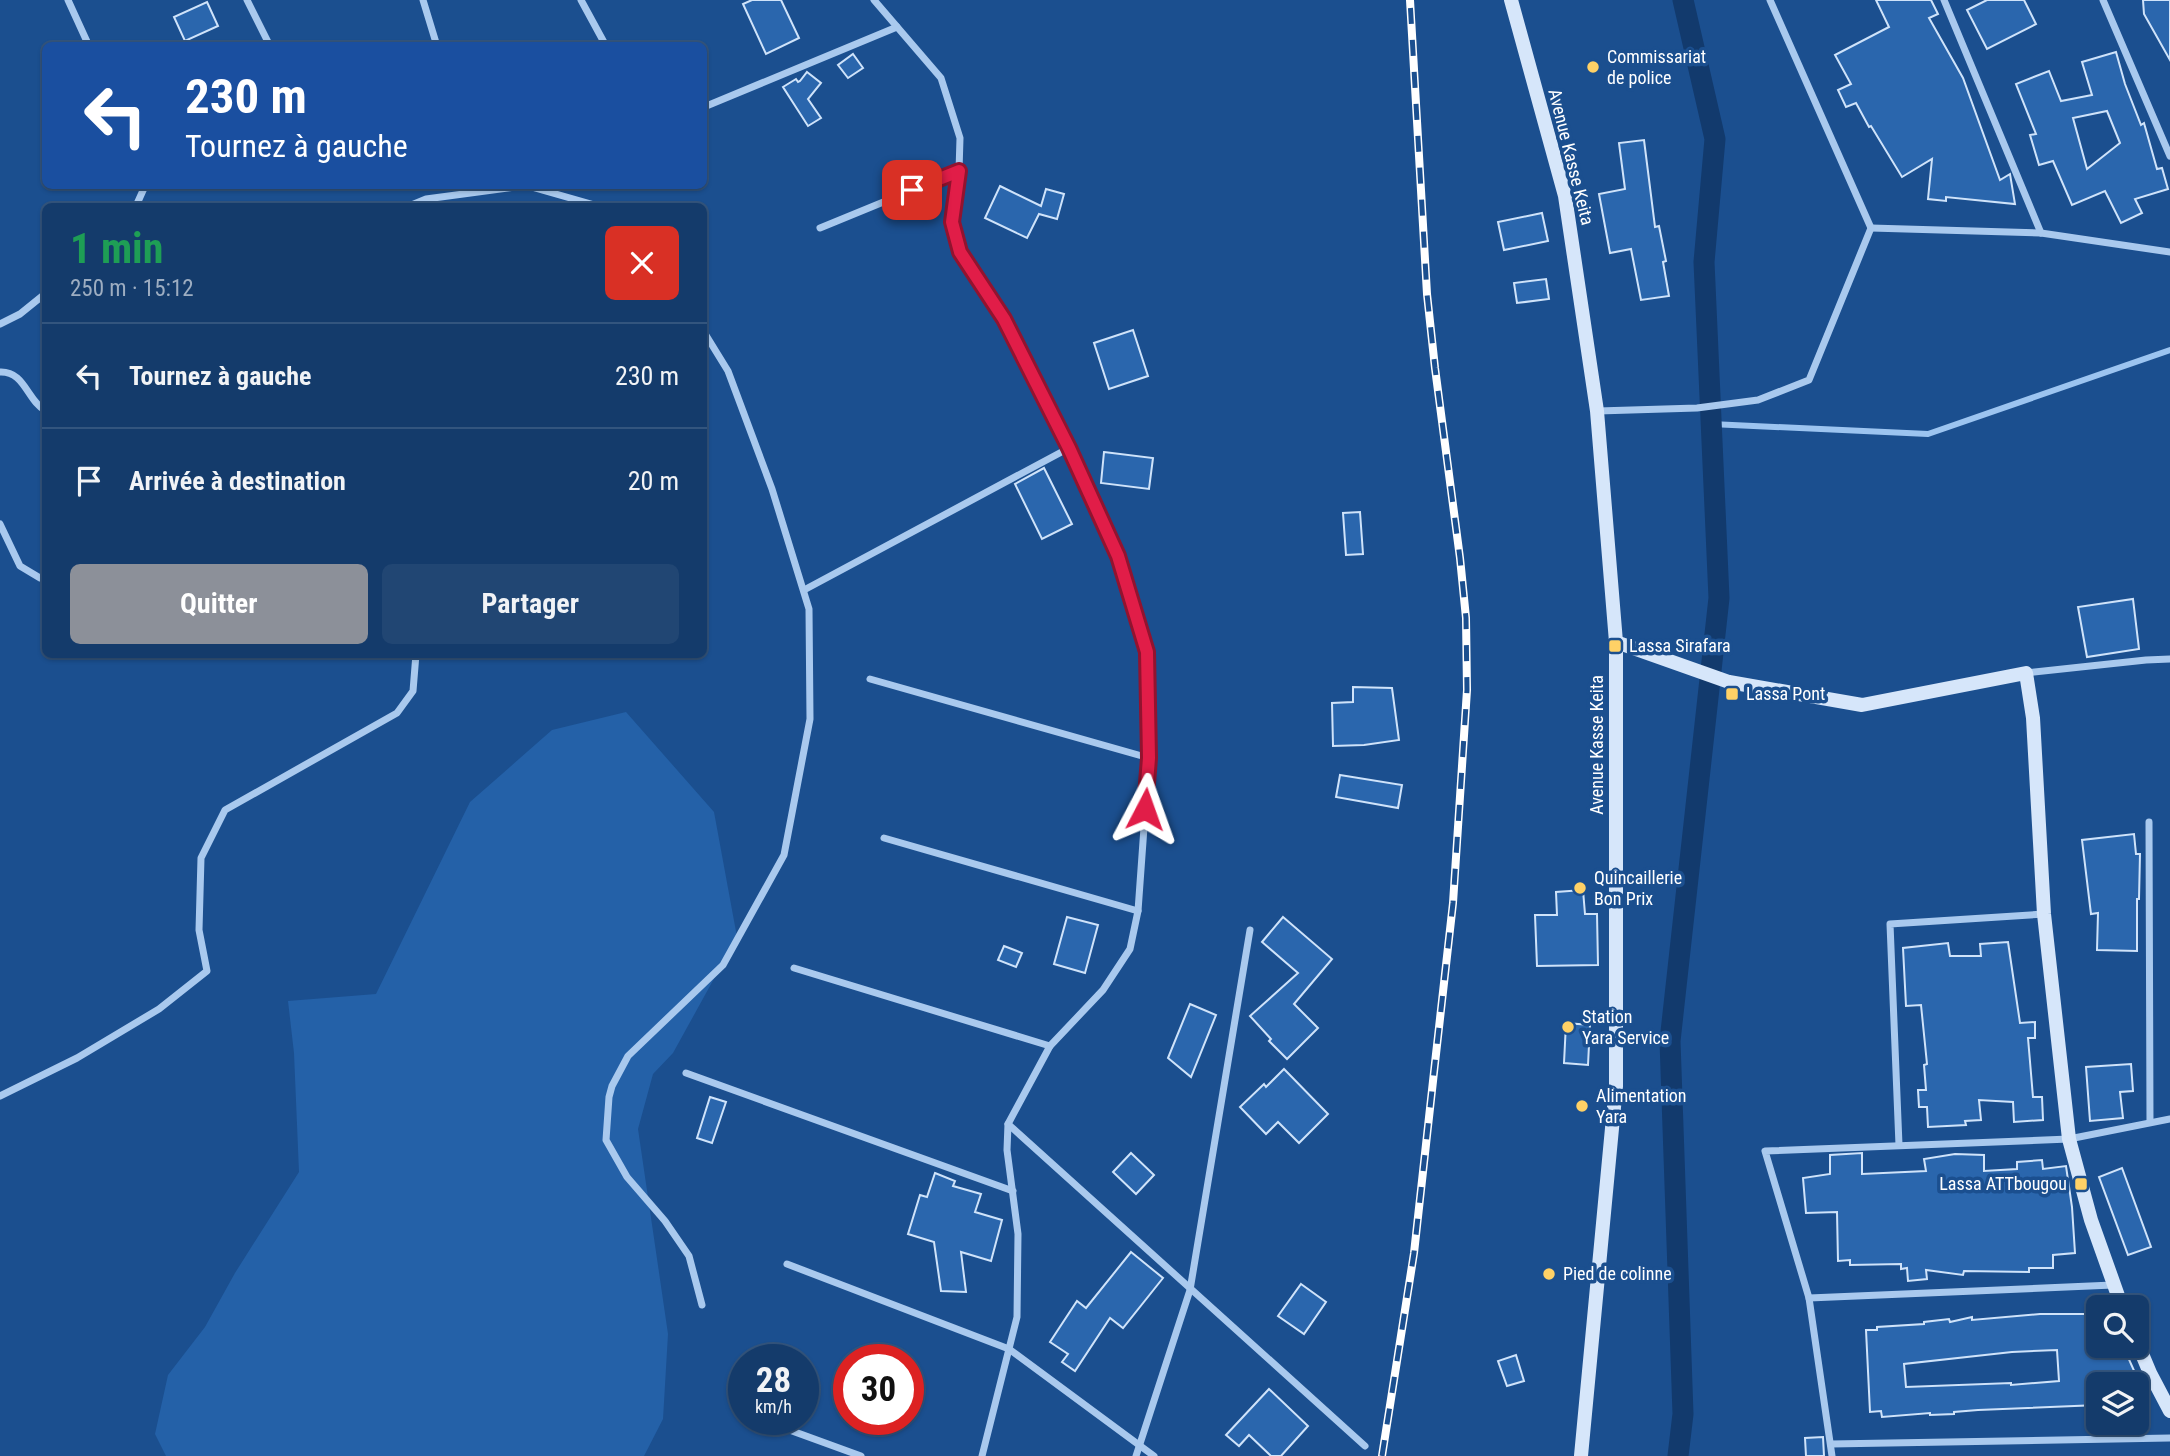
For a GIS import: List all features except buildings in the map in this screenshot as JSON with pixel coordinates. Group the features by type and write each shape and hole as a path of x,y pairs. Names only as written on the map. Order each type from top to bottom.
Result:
{"main road":[{"name":"Avenue Kasse Keita","path":"1511,0 1565,196 1597,411 1616,642 1616,1086 1581,1456"},
{"path":"1616,642 1729,682 1861,705 2026,673 2034,718 2044,914 2069,1139 2091,1220 2117,1295"},
{"path":"2144,1358 2170,1411"}],"street":[{"path":"68,0 87,42"},
{"path":"247,0 268,42"},
{"path":"423,0 437,42"},
{"path":"582,0 604,42"},
{"path":"874,0 941,78 960,138 959,171 952,222 960,252 1004,319 1069,448 1118,556 1147,652 1149,758 1138,911 1130,949 1103,990 1050,1046 1008,1124 1007,1150 1018,1234 1017,1317 982,1456"},
{"path":"1597,411 1697,408 1758,400 1809,380 1871,228 1770,0"},
{"path":"1944,0 2041,233"},
{"path":"2103,0 2170,156"},
{"path":"707,106 897,27"},
{"path":"820,228 959,171"},
{"path":"416,203 426,199 503,189"},
{"path":"537,189 587,203"},
{"path":"1871,228 2041,233 2170,252"},
{"path":"0,324 20,314 42,296"},
{"path":"702,1305 688,1256 665,1221 627,1177 607,1140 609,1097 628,1056 723,965 784,855 810,719 809,608 772,489 728,371 707,337"},
{"path":"0,372 19,377 42,409"},
{"path":"804,590 1069,448"},
{"path":"0,524 20,566 42,577"},
{"path":"0,1096 77,1058 159,1009 207,971 199,930 201,858 225,810 397,713 413,691 416,658"},
{"path":"2026,673 2170,659"},
{"path":"870,679 1149,758"},
{"path":"2149,822 2150,1122"},
{"path":"884,838 1138,911"},
{"path":"1899,1145 1890,924 2044,914"},
{"path":"1136,1456 1190,1290 1250,929"},
{"path":"794,968 1050,1046"},
{"path":"686,1073 1013,1191"},
{"path":"1832,1456 1809,1298 1765,1151 2069,1139 2170,1119"},
{"path":"1008,1124 1365,1446"},
{"path":"787,1264 1009,1349 1154,1456"},
{"path":"1809,1298 2113,1285"},
{"path":"803,1435 861,1456"},
{"path":"1831,1444 2170,1437"}],"shaded area":[{"path":"626,712 714,812 737,937 673,1053 653,1074 638,1129 668,1334 663,1419 644,1456 166,1456 155,1434 168,1375 205,1327 235,1273 299,1172 294,1053 288,1001 376,994 470,802 552,730"}],"waterway":[{"path":"1678,1456 1683,1414 1670,1041 1719,598 1704,262 1715,139 1683,0"},
{"path":"1711,424 1928,434 2170,350"}],"railway":[{"path":"1382,1456 1414,1253 1453,903 1467,690 1466,618 1460,558 1427,294 1410,0"}],"place":[{"name":"Commissariat de police","path":"1593,67"},
{"name":"Lassa Sirafara","path":"1615,646"},
{"name":"Lassa Pont","path":"1732,694"},
{"name":"Quincaillerie Bon Prix","path":"1580,888"},
{"name":"Station Yara Service","path":"1568,1027"},
{"name":"Alimentation Yara","path":"1582,1106"},
{"name":"Lassa ATTbougou","path":"2081,1184"},
{"name":"Pied de colinne","path":"1549,1274"}],"route":[{"path":"912,190 959,171 952,222 960,252 1004,319 1069,448 1118,556 1147,652 1149,758 1145,809"}]}
